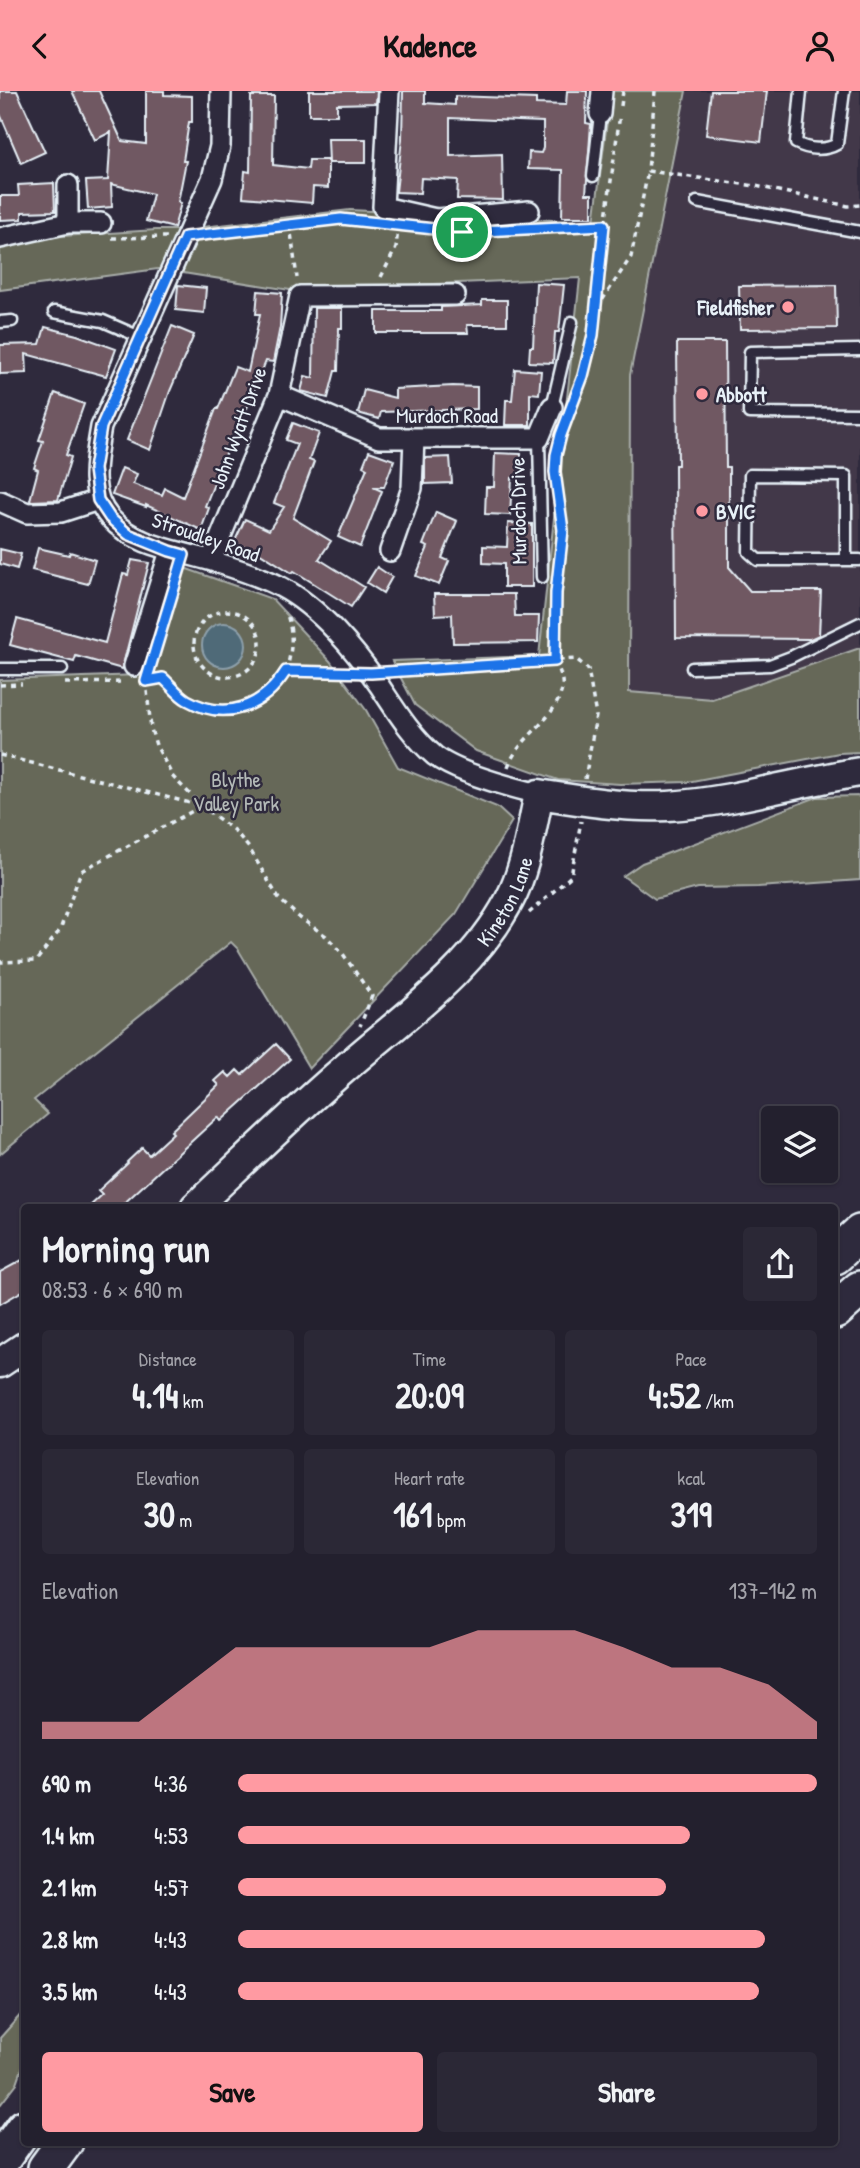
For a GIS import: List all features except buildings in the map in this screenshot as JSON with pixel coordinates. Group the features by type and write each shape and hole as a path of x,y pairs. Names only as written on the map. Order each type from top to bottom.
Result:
{"highway":[{"path":"838,1253 860,1233"},
{"path":"838,1308 860,1289"},
{"path":"0,2162 21,2132"},
{"path":"46,2168 62,2146"}],"street":[{"path":"0,501 27,513 61,512 98,500 94,469 101,427 212,179 220,146 221,91"},
{"path":"388,91 383,207 436,219 528,220"},
{"path":"600,114 602,91"},
{"path":"68,185 68,223"},
{"path":"0,238 68,223 103,230"},
{"path":"299,296 455,295"},
{"name":"John Wyatt Drive","path":"211,560 279,395 299,296"},
{"name":"Murdoch Road","path":"279,395 379,438 539,438"},
{"name":"Murdoch Drive","path":"539,438 561,409"},
{"path":"390,551 412,488 414,438"},
{"name":"Stroudley Road","path":"98,500 110,518 128,534 170,551 211,560 282,588 326,621 371,673 405,724 435,756 502,785 539,794"},
{"path":"143,672 170,551"},
{"path":"539,794 631,806 670,806 860,772"},
{"name":"Kineton Lane","path":"198,1204 330,1081 465,964 510,900 523,866 539,794"},
{"path":"0,1363 21,1349"}],"lane":[{"path":"801,91 796,143 804,147 824,149 837,144 844,91"},
{"path":"593,176 600,114"},
{"path":"696,202 860,232"},
{"path":"54,312 103,321 140,337"},
{"path":"0,322 12,321"},
{"name":"Murdoch Drive","path":"561,409 572,322"},
{"path":"860,350 750,352 749,413 860,414"},
{"name":"Murdoch Drive","path":"539,438 542,577"},
{"path":"846,560 846,476 750,475 749,552 758,560 846,560 860,560"},
{"path":"692,668 770,665 860,624"},
{"path":"0,669 62,669"}],"path":[{"path":"561,409 583,376 593,335 604,225 623,91"},
{"path":"596,310 631,257 648,171 655,91"},
{"path":"648,171 756,186 848,206 860,205"},
{"path":"103,230 185,237 341,219 399,226"},
{"path":"528,220 604,225"},
{"path":"290,225 299,296"},
{"path":"396,248 397,236"},
{"path":"506,774 513,754 547,718 561,690 562,671 555,661 556,593 563,530 555,472 561,435"},
{"path":"53,684 143,672 163,678 184,699 202,708 215,711 246,707 261,700 286,671 292,640 291,624 281,598 282,588"},
{"path":"230,611 241,614 251,620 260,638 258,659 243,674 232,678 220,677 204,669 193,644 195,633 205,618 216,612 230,611"},
{"path":"286,671 371,673 555,661"},
{"path":"143,672 156,745 173,777 202,806 236,832 249,848 279,899 299,918 326,936 372,996"},
{"path":"0,685 27,684"},
{"path":"0,755 202,806"},
{"path":"0,962 36,961 60,930 81,871 202,806"}],"shaded area":[{"path":"686,91 860,91 860,648 712,699 629,692 630,375"}],"green space":[{"path":"611,91 686,91 630,375 629,692 712,699 860,648 860,752 839,753 687,782 620,784 558,780 476,751 415,705 392,661 539,656 580,278 290,290 158,269 0,290 0,240 176,230 350,210 594,222"},
{"name":"Blythe Valley Park","path":"173,564 272,599 330,661 366,710 398,767 497,807 512,821 456,914 309,1068 238,949 231,942 34,1100 48,1114 0,1154 0,680 139,675"},
{"path":"860,796 860,880 698,888 655,899 623,876 642,863 817,797"},
{"path":"21,2014 21,2072 17,2083 0,2105 0,2038"}],"water":[{"path":"224,623 233,624 240,629 245,636 245,654 240,661 233,666 224,667 215,666 208,661 203,654 202,645 203,636 208,629 215,624"}],"place":[{"name":"Fieldfisher","path":"788,307"},
{"name":"Abbott","path":"702,394"},
{"name":"BVIC","path":"702,511"}],"route":[{"path":"341,219 462,232 604,225 593,335 583,376 556,455 555,472 563,530 556,593 555,661 371,673 286,671 261,700 246,707 215,711 184,699 163,678 146,681 184,555 128,534 110,518 98,500 94,469 101,427 185,237 341,219"}]}
